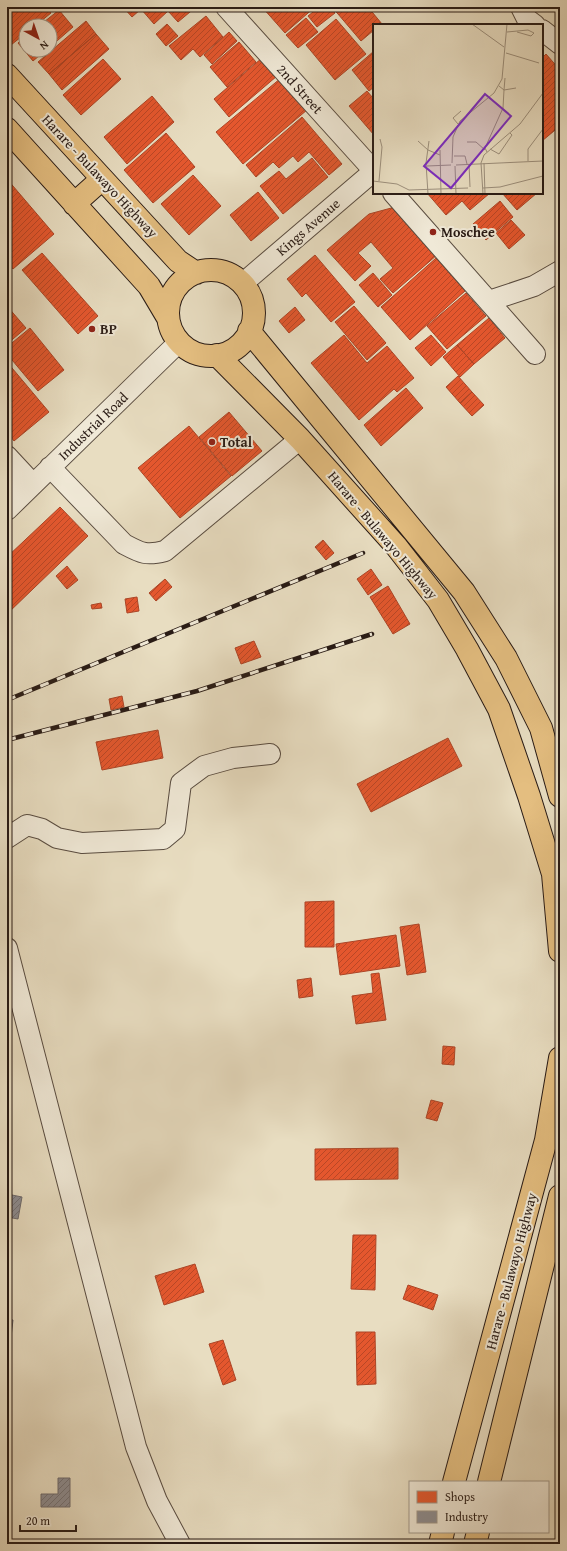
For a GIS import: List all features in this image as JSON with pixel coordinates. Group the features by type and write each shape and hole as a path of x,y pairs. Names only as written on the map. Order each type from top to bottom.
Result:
{"highway":[{"name":"Harare - Bulawayo Highway","path":"7,75 178,261 196,273"},
{"path":"7,129 149,286 168,318 172,331 179,342 190,351 203,355 217,355 230,351 241,343 249,331 253,317 252,302 246,289 237,279 224,272 210,270 196,273 183,280 174,291 169,304 168,318"},
{"path":"74,204 102,179"},
{"name":"Harare - Bulawayo Highway","path":"249,331 464,592 506,658 541,728 560,796"},
{"name":"Harare - Bulawayo Highway","path":"217,355 300,439 400,552 438,600 468,649 499,709 556,874 560,951"},
{"path":"300,439 322,420"},
{"name":"Harare - Bulawayo Highway","path":"454,1481 546,1140 560,1058"},
{"name":"Harare - Bulawayo Highway","path":"489,1481 560,1196"},
{"path":"440,1544 443,1533"},
{"path":"475,1544 478,1533"}],"street":[{"name":"2nd Street","path":"226,7 373,170"},
{"path":"543,31 560,44"},
{"name":"Kings Avenue","path":"242,284 373,172"},
{"path":"395,194 535,354"},
{"path":"489,302 534,286 560,271"},
{"name":"Industrial Road","path":"16,494 50,467 179,342"},
{"path":"50,467 124,544 140,552 152,554 165,551 300,439"},
{"path":"7,456 16,494"},
{"path":"7,838 27,825 42,829 57,838 82,843 163,839 175,829 181,782 204,766 233,758 270,754"},
{"path":"7,948 136,1447 157,1501 180,1544"}],"building: Shops":[{"path":"7,7 46,7 51,13 45,18 18,18 18,39 11,45 7,41"},
{"path":"123,7 196,7 178,22 168,11 154,24 141,9 132,17"},
{"path":"262,7 315,7 285,33"},
{"path":"319,7 330,7 335,13 317,27 308,16"},
{"path":"332,7 368,7 382,24 373,24 373,31 361,41"},
{"path":"59,10 73,27 58,40 58,18 49,18"},
{"path":"206,16 223,37 200,57 193,49 181,60 169,46"},
{"path":"306,18 318,32 298,48 286,35"},
{"path":"336,19 366,54 335,80 306,45"},
{"path":"86,21 96,34 49,74 38,62 43,58 58,58 58,45"},
{"path":"167,24 178,36 166,46 156,34"},
{"path":"229,32 237,41 212,64 204,55"},
{"path":"96,34 109,49 62,90 49,74"},
{"path":"239,42 256,62 227,87 210,67"},
{"path":"373,52 373,88 369,91 352,70"},
{"path":"546,54 560,70 560,126 543,140 543,57"},
{"path":"262,58 277,76 229,117 214,99"},
{"path":"103,59 121,79 81,115 63,95"},
{"path":"281,78 307,110 243,164 216,132"},
{"path":"367,91 373,98 373,134 349,106"},
{"path":"152,96 174,122 127,164 104,137"},
{"path":"302,117 342,164 329,175 309,152 298,162 293,156 279,168 273,162 256,177 246,165"},
{"path":"166,133 195,167 153,203 124,170"},
{"path":"312,158 328,177 283,214 260,186 279,171 286,179"},
{"path":"193,175 221,206 189,235 161,204"},
{"path":"7,179 54,234 13,269 7,262"},
{"path":"258,192 279,218 251,241 230,215"},
{"path":"428,194 489,194 470,210 462,201 446,215"},
{"path":"503,194 536,194 517,210"},
{"path":"500,201 513,217 486,240 473,224"},
{"path":"395,207 437,255 393,293 380,279 393,268 371,242 358,253 371,266 355,281 327,250 369,214"},
{"path":"511,220 525,235 509,249 496,233"},
{"path":"42,253 98,316 78,334 22,270"},
{"path":"315,255 355,302 331,322 306,293 302,297 287,279"},
{"path":"436,258 465,291 410,340 381,307"},
{"path":"373,273 392,295 378,307 359,285"},
{"path":"466,293 486,316 447,349 427,326"},
{"path":"7,306 26,328 7,344"},
{"path":"354,306 386,343 367,360 335,322"},
{"path":"295,307 305,320 289,333 279,321"},
{"path":"489,318 505,338 474,364 457,345"},
{"path":"30,328 64,370 38,391 7,354 7,347"},
{"path":"344,335 367,363 387,346 414,378 397,392 394,389 359,420 311,363"},
{"path":"431,335 446,352 431,366 415,348"},
{"path":"457,345 474,364 460,377 443,357"},
{"path":"7,362 49,412 14,441 7,432"},
{"path":"458,376 472,392 460,403 446,387"},
{"path":"406,388 423,408 381,446 364,425"},
{"path":"472,392 484,405 472,416 460,403"},
{"path":"229,412 262,451 232,476 199,437"},
{"path":"189,426 231,476 180,518 138,468"},
{"path":"60,507 88,536 7,614 7,557"},
{"path":"323,540 334,553 326,560 315,547"},
{"path":"67,566 78,580 67,589 56,576"},
{"path":"371,569 382,585 368,595 357,579"},
{"path":"165,579 172,587 156,601 149,593"},
{"path":"388,586 410,624 393,634 370,597"},
{"path":"137,597 139,611 127,613 125,599"},
{"path":"101,603 102,608 92,609 91,605"},
{"path":"254,641 261,657 241,664 235,648"},
{"path":"122,696 124,707 111,710 109,699"},
{"path":"158,730 163,758 102,770 96,742"},
{"path":"448,738 462,766 371,812 357,784"},
{"path":"334,901 334,947 305,947 305,902"},
{"path":"419,924 426,972 407,975 400,927"},
{"path":"396,935 400,966 340,975 336,944"},
{"path":"379,973 386,1020 356,1024 352,996 373,993 371,974"},
{"path":"311,978 313,996 299,998 297,980"},
{"path":"443,1046 455,1047 454,1065 442,1064"},
{"path":"431,1100 443,1103 437,1121 426,1118"},
{"path":"398,1148 398,1179 315,1180 315,1149"},
{"path":"353,1235 376,1235 375,1290 351,1289"},
{"path":"195,1264 204,1292 164,1305 155,1276"},
{"path":"408,1285 438,1295 433,1310 403,1299"},
{"path":"356,1332 375,1332 376,1384 357,1385"},
{"path":"223,1340 236,1380 223,1385 209,1344"}],"building: Industry":[{"path":"7,1194 22,1197 18,1219 7,1217"},
{"path":"7,1319 13,1320 7,1372"},
{"path":"58,1478 70,1478 70,1507 41,1507 41,1494 58,1494"}],"railway":[{"path":"7,700 363,553"},
{"path":"7,740 197,691 372,634"}],"place":[{"name":"Moschee","path":"433,232"},
{"name":"BP","path":"92,329"},
{"name":"Total","path":"212,442"}]}
